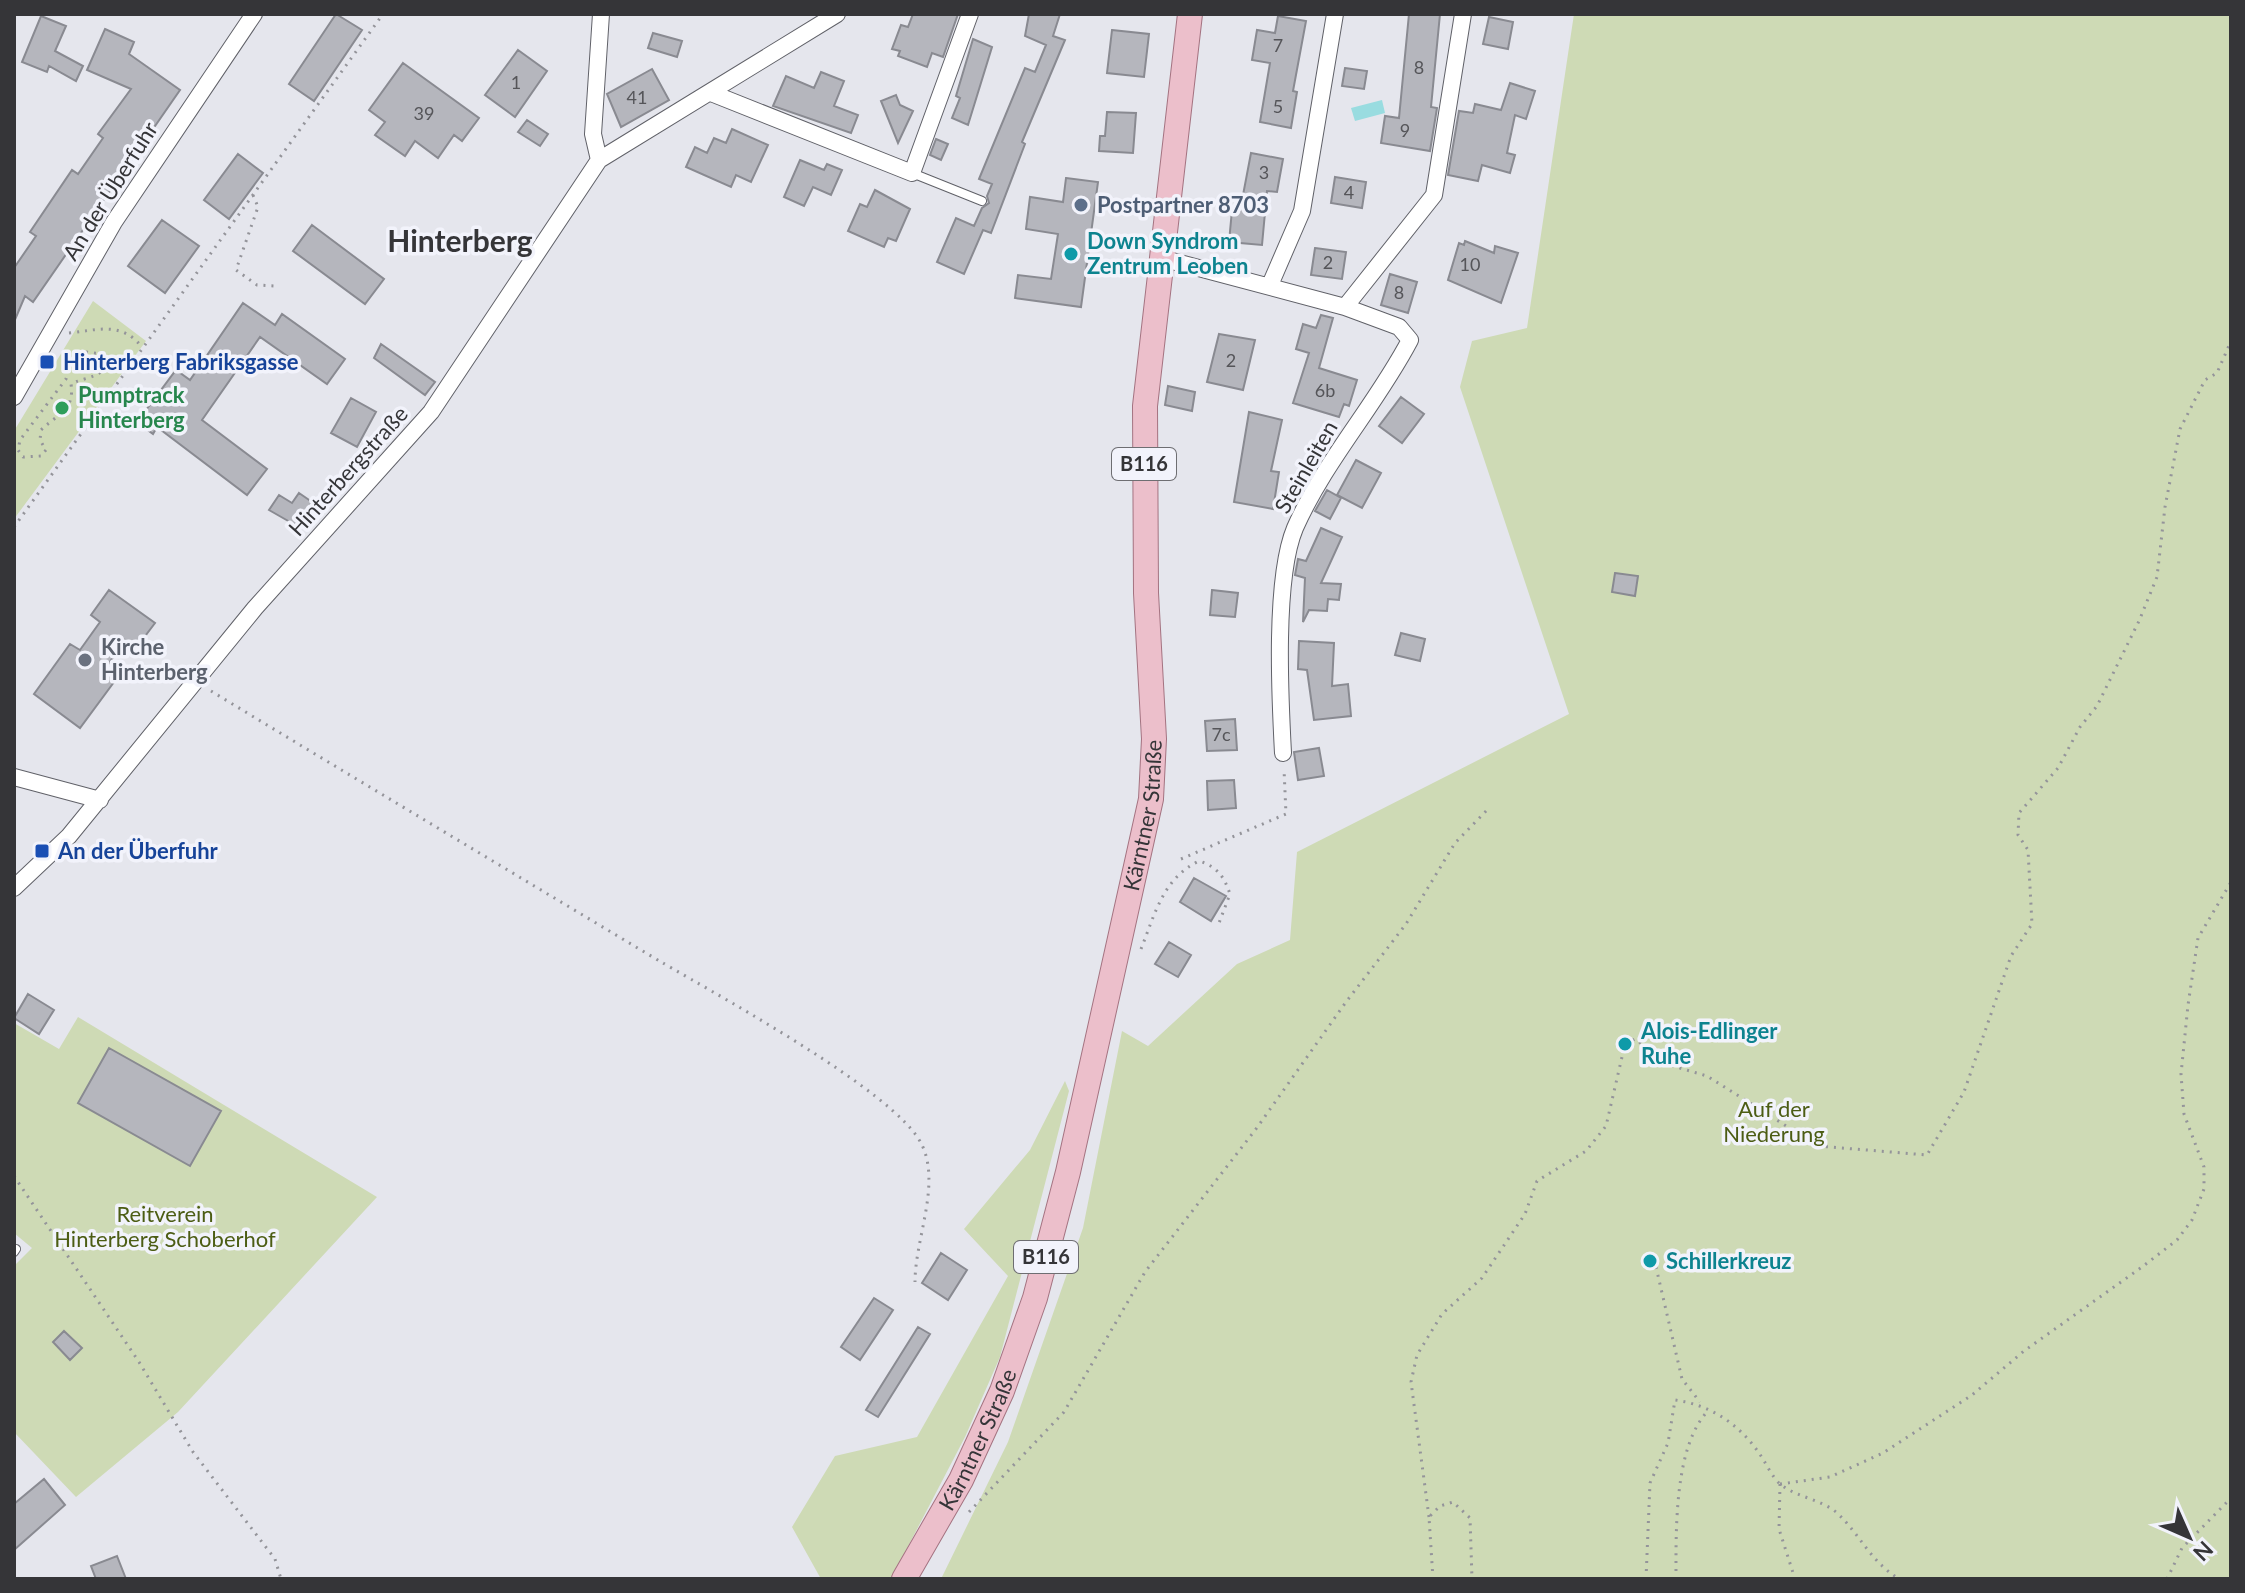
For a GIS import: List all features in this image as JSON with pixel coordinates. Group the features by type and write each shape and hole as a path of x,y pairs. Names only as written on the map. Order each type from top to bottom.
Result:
{"main road":[{"name":"Kärntner Straße","path":"904,1579 961,1480 1002,1391 1030,1311 1052,1235 1151,799 1154,768 1144,483 1145,406 1190,14"}],"street":[{"name":"An der Überfuhr","path":"14,397 114,222 254,14"},
{"path":"599,160 593,134 601,14"},
{"name":"Hinterbergstraße","path":"14,888 52,854 100,800 194,681 431,412 599,160 837,14"},
{"path":"711,93 912,173 970,14"},
{"path":"1270,285 1302,211 1335,14"},
{"path":"1345,307 1434,195 1463,14"},
{"name":"Steinleiten","path":"1161,258 1345,307 1399,327 1410,340 1322,475 1294,531 1283,573 1280,703 1283,753"},
{"path":"14,777 100,800"}],"lane":[{"path":"912,173 982,201"}],"path":[{"path":"14,527 383,14"},
{"path":"253,195 258,207 236,270 257,285 275,286"},
{"path":"50,334 107,326 127,333 142,347"},
{"path":"1433,1579 1429,1517 1411,1382 1417,1355 1442,1314 1482,1278 1525,1214 1537,1181 1586,1151 1606,1126 1625,1044 1635,1039 1673,1066 1707,1076 1818,1146 1927,1155 1964,1092 2011,956 2032,924 2028,850 2018,835 2019,813 2058,768 2080,727 2097,706 2139,621 2157,577 2165,507 2180,429 2205,380 2217,373 2231,341"},
{"path":"86,352 103,354 108,358 98,377 71,384 73,394 68,410 41,430 40,440 46,450 41,456 23,457 18,450 20,440 66,379 71,362 86,352"},
{"path":"194,681 772,1029 889,1106 908,1123 922,1145 928,1167 915,1282"},
{"path":"1181,859 1286,814 1283,753"},
{"path":"961,1521 1064,1412 1145,1272 1256,1129 1406,924 1455,843 1489,808"},
{"path":"1115,965 1139,954 1166,887 1180,870 1199,861 1211,864 1223,876 1230,894 1219,923"},
{"path":"1780,1484 1830,1477 1895,1445 1972,1395 2024,1351 2142,1267 2177,1240 2192,1220 2204,1189 2204,1167 2184,1114 2181,1074 2188,1005 2198,938 2231,882"},
{"path":"14,1176 139,1362 193,1452 275,1559 281,1579"},
{"path":"1656,1267 1682,1379 1701,1404 1708,1411 1724,1416 1753,1444 1780,1484 1834,1511 1876,1564 1899,1579"},
{"path":"1646,1579 1650,1483 1668,1443 1675,1400 1701,1404"},
{"path":"1676,1579 1677,1509 1691,1432 1708,1411"},
{"path":"1780,1484 1779,1529 1795,1579"},
{"path":"2167,1579 2182,1548 2231,1498"},
{"path":"1429,1517 1440,1506 1453,1502 1470,1518 1472,1579"}],"green space":[{"name":"Auf der Niederung","path":"1574,14 2231,14 2231,1579 941,1579 1008,1442 1083,1228 1122,1031 1148,1046 1237,964 1290,940 1297,852 1569,714 1460,387 1472,341 1527,328"},
{"name":"Pumptrack Hinterberg","path":"93,301 146,341 14,519 14,431"},
{"name":"Reitverein Hinterberg Schoberhof","path":"78,1017 377,1197 178,1412 76,1497 14,1432 14,1266 32,1248 14,1233 14,1023 59,1049"},
{"path":"1065,1081 1069,1091 1000,1357 965,1437 891,1579 821,1579 792,1527 835,1456 917,1437 1008,1276 964,1229 1030,1150"}],"water":[{"path":"1382,100 1385,113 1355,121 1351,108"}],"building":[{"path":"336,14 362,30 314,101 289,84"},
{"path":"913,14 958,14 943,57 932,53 927,67 898,56 900,51 892,49 901,25 908,27"},
{"path":"1029,14 1060,14 1053,36 1065,40 1022,142 1025,144 991,233 983,230 964,274 937,262 956,218 974,226 982,208 989,203 987,196 992,184 979,179 1025,68 1035,72 1046,45 1025,36"},
{"path":"1409,14 1440,14 1431,107 1437,108 1430,151 1381,143 1385,116 1399,118"},
{"path":"41,16 66,26 55,51 83,66 76,81 49,66 47,72 22,62"},
{"path":"1278,16 1306,21 1293,91 1297,92 1291,128 1260,122 1270,63 1252,60 1257,30 1275,33"},
{"path":"1489,17 1513,22 1508,49 1483,44"},
{"path":"105,29 134,42 129,54 180,90 33,302 25,296 14,322 14,268 36,236 30,232 72,170 78,174 103,138 98,134 131,89 87,70"},
{"path":"1112,30 1149,34 1144,77 1107,73"},
{"path":"653,33 682,41 677,57 648,48"},
{"path":"973,39 992,47 968,125 952,118 960,98 956,96"},
{"path":"518,50 547,71 515,117 485,95"},
{"path":"403,63 479,118 462,141 454,135 438,158 415,141 405,156 375,135 385,122 369,110"},
{"path":"1345,68 1367,71 1364,89 1342,86"},
{"path":"652,69 669,100 621,127 607,94"},
{"path":"821,72 844,81 834,106 858,115 851,133 773,106 786,76 814,88"},
{"path":"1510,83 1535,91 1526,119 1515,115 1507,153 1515,155 1510,173 1482,165 1478,181 1448,175 1459,111 1473,113 1475,104 1501,110"},
{"path":"896,95 900,105 913,111 898,143 881,101"},
{"path":"1107,112 1136,113 1133,153 1099,151 1100,136 1105,136"},
{"path":"527,120 548,134 540,146 518,132"},
{"path":"732,129 768,145 751,182 736,175 731,187 686,167 695,147 707,153 714,138 726,143"},
{"path":"936,139 948,144 941,160 930,155"},
{"path":"1251,153 1283,159 1277,192 1267,191 1262,245 1229,242 1232,210 1240,211"},
{"path":"238,154 263,173 229,219 204,200"},
{"path":"800,160 824,170 827,164 842,170 831,195 813,187 804,206 784,197"},
{"path":"1335,177 1366,182 1362,208 1331,203"},
{"name":"Down Syndrom Zentrum Leoben","path":"1066,178 1098,182 1081,307 1015,298 1018,275 1051,279 1058,234 1026,229 1030,197 1063,202"},
{"path":"875,190 910,209 896,241 888,238 884,247 848,231 860,204 867,207"},
{"path":"162,220 199,246 165,293 128,266"},
{"path":"312,225 384,279 365,304 293,251"},
{"path":"1465,241 1494,253 1495,246 1518,253 1501,303 1448,280 1459,243 1464,245"},
{"path":"1315,248 1346,252 1342,279 1311,275"},
{"path":"1390,274 1417,282 1408,313 1381,305"},
{"path":"243,303 275,325 282,314 345,359 327,384 260,337 202,420 267,469 247,495 157,427 153,434 137,422 176,370 190,380"},
{"path":"1321,315 1333,318 1319,368 1357,380 1349,406 1344,404 1339,417 1293,403 1309,353 1296,349 1303,324 1316,328"},
{"path":"1219,334 1255,340 1243,390 1207,382"},
{"path":"381,344 435,382 425,395 374,358"},
{"path":"1168,386 1195,392 1192,411 1165,405"},
{"path":"1401,397 1424,414 1402,443 1379,426"},
{"path":"351,398 376,412 357,447 331,433"},
{"path":"1249,412 1282,420 1271,471 1279,472 1273,509 1234,502"},
{"path":"1356,460 1381,473 1362,508 1337,495"},
{"path":"1327,490 1341,498 1330,519 1315,511"},
{"path":"299,493 312,502 297,526 269,510 279,495 292,503"},
{"path":"1321,528 1342,537 1321,583 1341,584 1339,600 1328,599 1327,611 1309,610 1303,622 1305,578 1295,575 1298,559 1306,561"},
{"path":"1615,573 1638,576 1635,596 1612,592"},
{"name":"Kirche Hinterberg","path":"109,590 155,623 136,648 125,640 105,669 117,678 80,728 34,694 70,644 80,650 100,622 91,615"},
{"path":"1212,590 1238,593 1235,617 1210,615"},
{"path":"1401,633 1425,639 1420,661 1395,655"},
{"path":"1299,641 1334,643 1332,686 1348,684 1351,716 1314,720 1307,670 1298,669"},
{"path":"1235,719 1237,750 1207,751 1205,721"},
{"path":"1319,748 1324,776 1298,780 1294,752"},
{"path":"1234,780 1236,808 1208,810 1207,781"},
{"path":"1194,878 1226,896 1211,921 1180,902"},
{"path":"1169,942 1191,955 1178,977 1155,964"},
{"path":"28,994 54,1010 39,1034 14,1018"},
{"path":"109,1048 221,1111 190,1166 78,1103"},
{"path":"941,1253 967,1270 948,1300 922,1283"},
{"path":"874,1298 893,1310 860,1360 841,1347"},
{"path":"918,1327 930,1334 878,1417 866,1410"},
{"path":"64,1331 82,1348 70,1360 53,1342"},
{"path":"44,1479 65,1505 14,1550 14,1504"},
{"path":"117,1556 126,1579 96,1579 91,1566"}],"place":[{"name":"Postpartner 8703","path":"1081,205"},
{"name":"Down Syndrom Zentrum Leoben","path":"1071,254"},
{"name":"Hinterberg Fabriksgasse","path":"47,362"},
{"name":"Pumptrack Hinterberg","path":"62,408"},
{"name":"Kirche Hinterberg","path":"85,660"},
{"name":"An der Überfuhr","path":"42,851"},
{"name":"Alois-Edlinger Ruhe","path":"1625,1044"},
{"name":"Schillerkreuz","path":"1650,1261"}],"district":[{"name":"Hinterberg","path":"460,242"}]}
